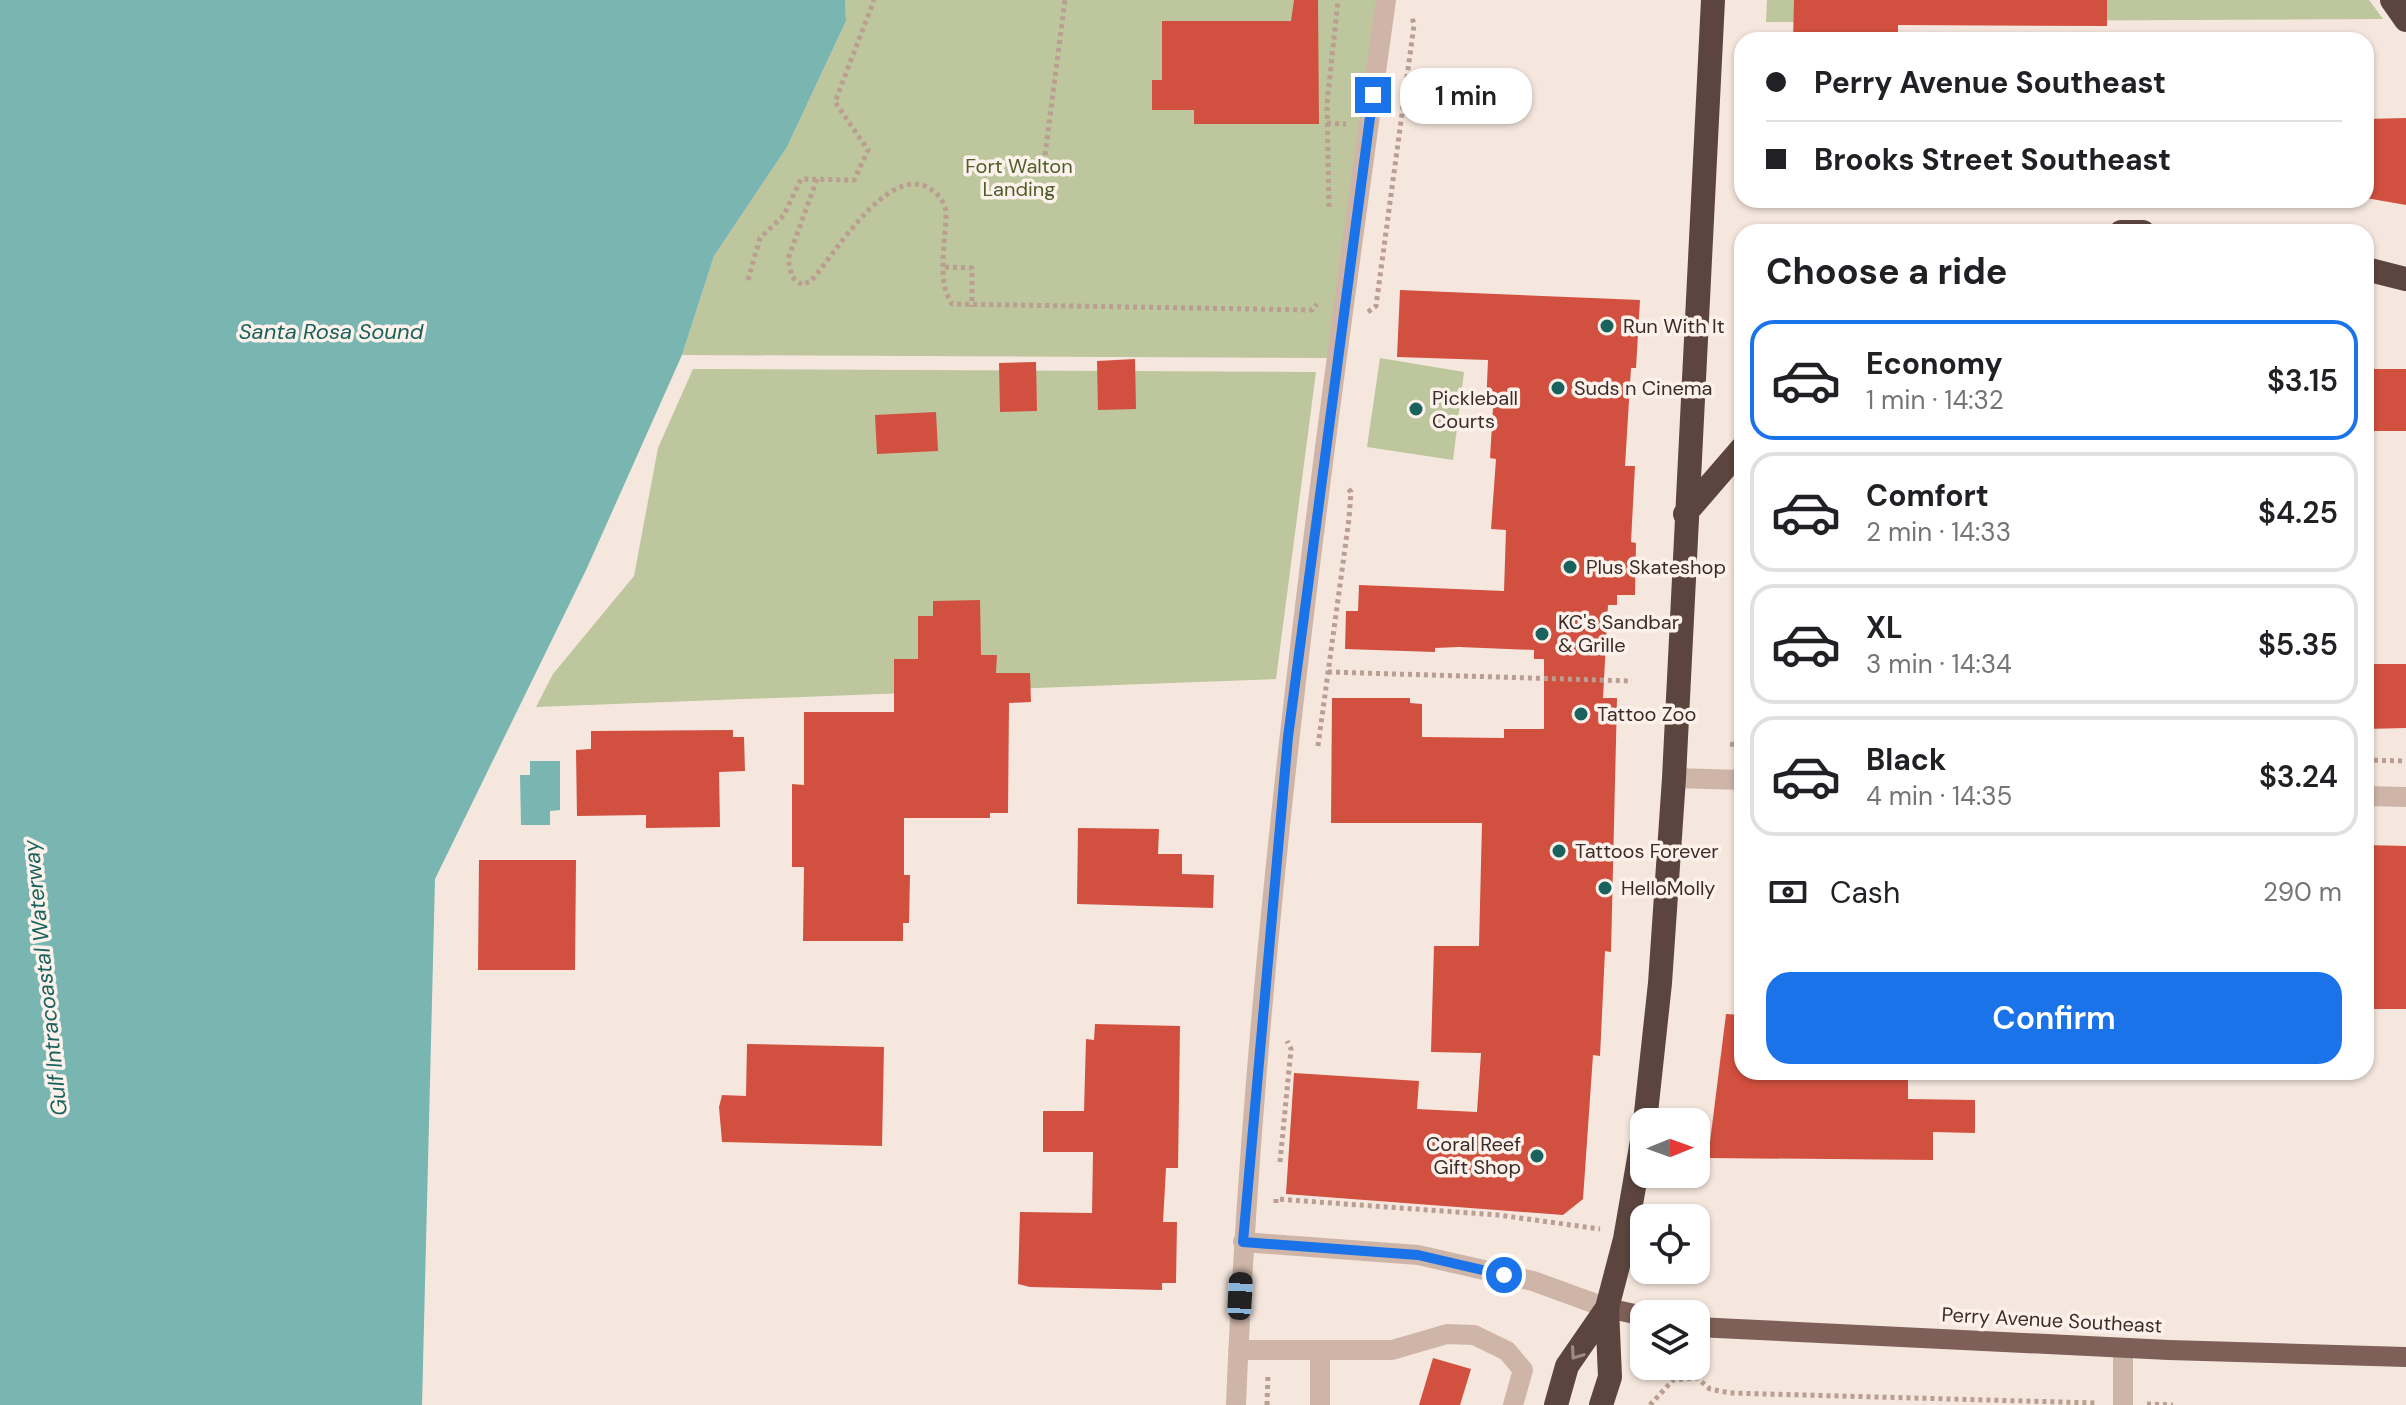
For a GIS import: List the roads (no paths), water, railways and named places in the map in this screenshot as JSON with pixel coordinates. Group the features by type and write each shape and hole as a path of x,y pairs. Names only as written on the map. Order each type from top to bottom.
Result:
{"highway":[{"path":"1647,1108 1658,1012 1674,778 1713,0"},
{"path":"2392,0 2406,20"},
{"path":"2374,271 2404,277"},
{"path":"1685,514 1734,457"},
{"path":"1601,1405 1610,1377 1607,1308 1625,1239 1634,1188"},
{"path":"1556,1405 1567,1366 1607,1308"}],"main road":[{"path":"1607,1308 1630,1313"},
{"name":"Perry Avenue Southeast","path":"1710,1328 2123,1348 2406,1357"}],"street":[{"path":"1236,1405 1246,1194 1288,737 1386,0"},
{"path":"1674,778 1734,780"},
{"path":"2374,796 2406,797"},
{"path":"1243,1242 1418,1255 1533,1281 1607,1308"},
{"path":"1238,1350 1392,1350 1447,1334 1474,1335 1507,1351 1523,1370 1513,1405"},
{"path":"2123,1348 2123,1404"},
{"path":"1320,1350 1320,1405"}],"water":[{"name":"Santa Rosa Sound","path":"0,0 845,0 846,21 787,147 714,256 682,355 587,568 435,879 422,1405 0,1405"},
{"path":"530,761 560,761 560,810 550,811 550,825 521,825 520,775 530,775"}],"place":[{"name":"Run With It","path":"1607,326"},
{"name":"Suds n Cinema","path":"1558,388"},
{"name":"Pickleball Courts","path":"1416,409"},
{"name":"Plus Skateshop","path":"1570,567"},
{"name":"KC's Sandbar & Grille","path":"1542,634"},
{"name":"Tattoo Zoo","path":"1581,714"},
{"name":"Tattoos Forever","path":"1559,851"},
{"name":"HelloMolly","path":"1605,888"},
{"name":"Coral Reef Gift Shop","path":"1537,1156"}],"park label":[{"name":"Fort Walton Landing","path":"1019,178"}],"water label":[{"name":"Gulf Intracoastal Waterway","path":"45,978"}]}
